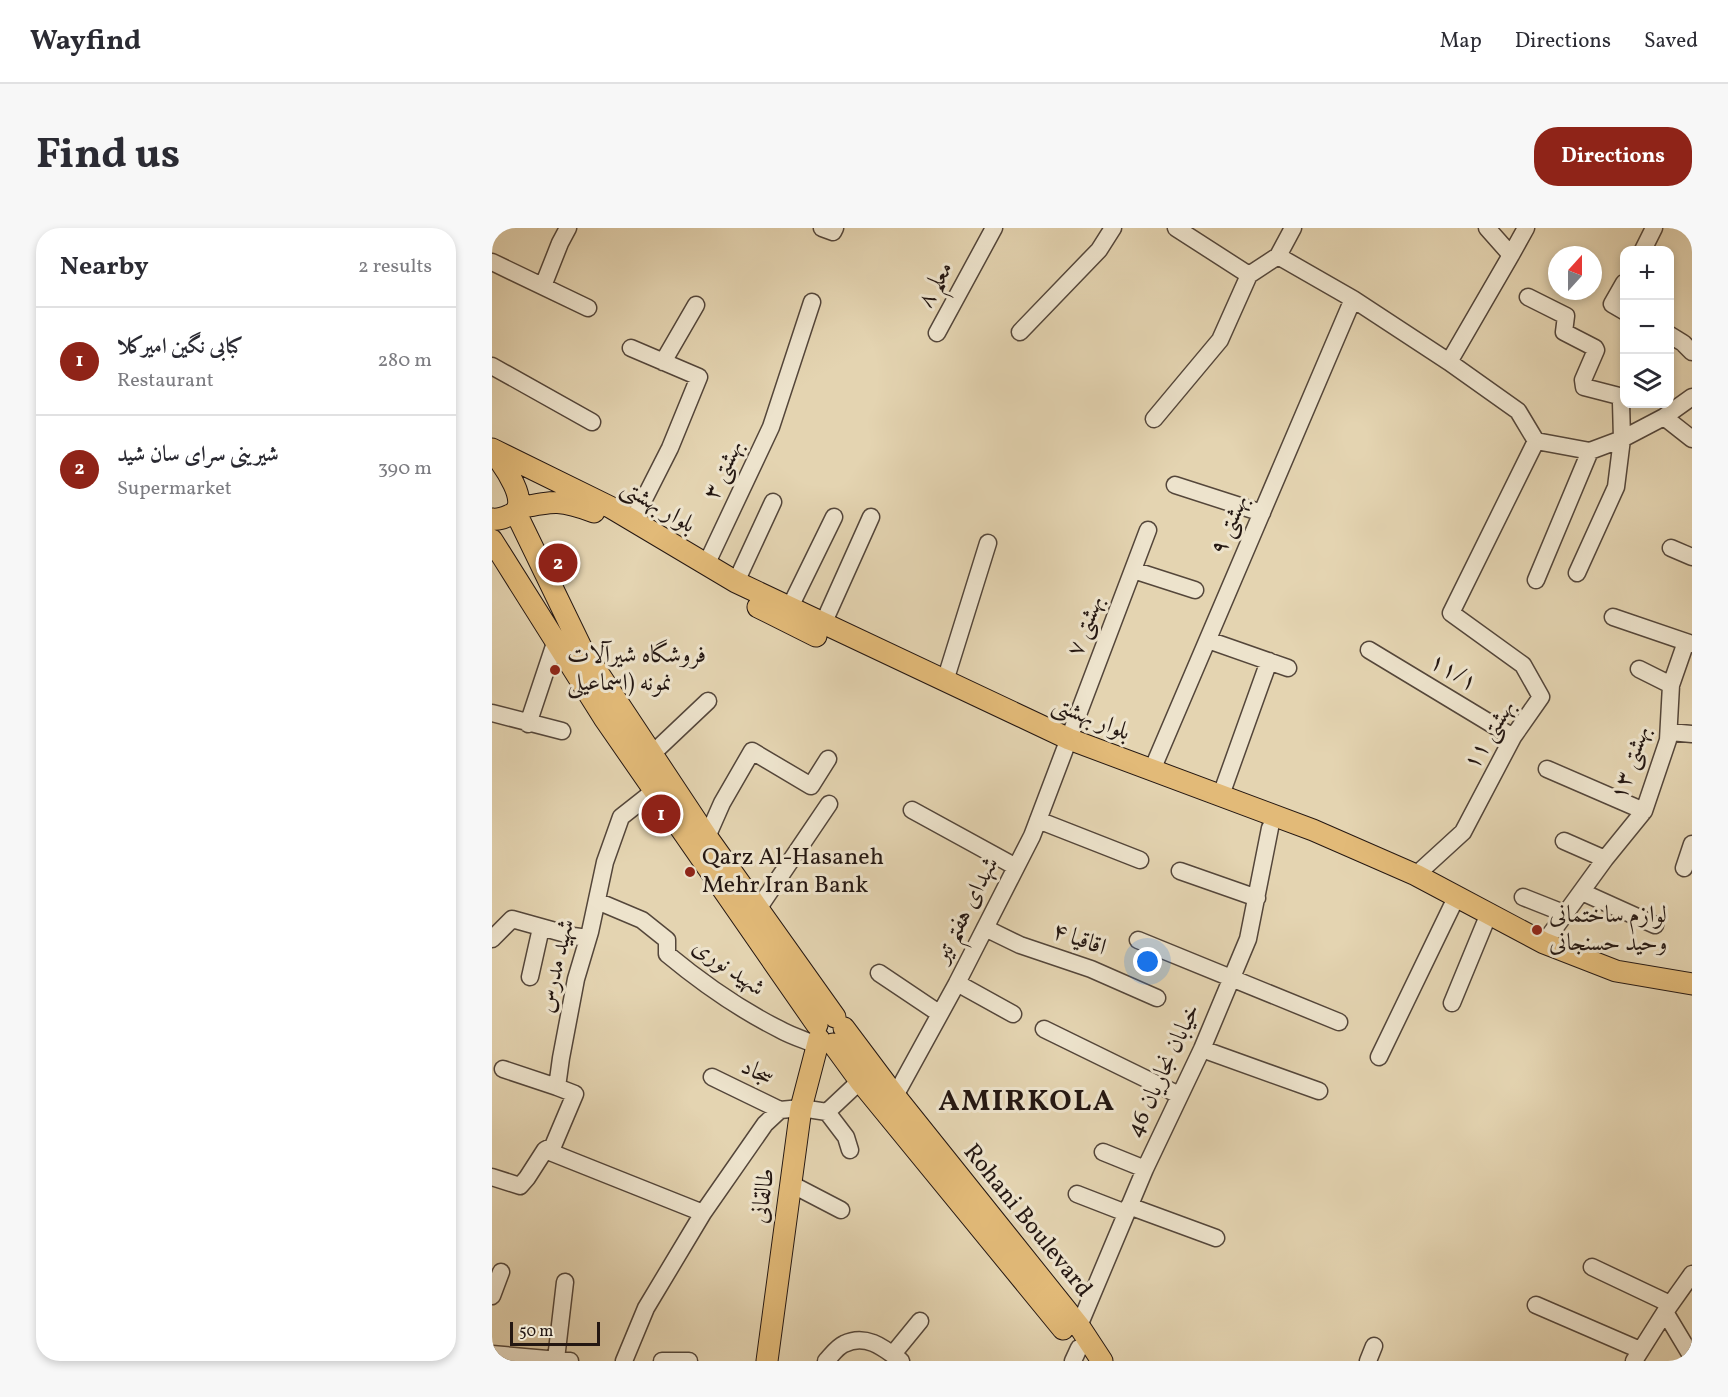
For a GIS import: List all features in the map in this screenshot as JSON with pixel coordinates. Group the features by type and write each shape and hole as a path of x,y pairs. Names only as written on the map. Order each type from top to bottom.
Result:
{"main road":[{"name":"بلوار بهشتی","path":"492,450 610,507 633,521 717,584 786,622 896,665 945,681 1066,745 1152,770 1221,795 1336,854 1452,906 1538,951 1632,986 1692,994"},
{"path":"492,450 504,466 517,491 517,511 581,646 707,837"},
{"name":"بلوار بهشتی","path":"492,519 499,520 517,511 547,502 568,502 706,565 824,624 896,665 1066,745 1272,822 1313,830 1416,875 1544,943 1616,971 1692,984"},
{"name":"Rohani Boulevard","path":"492,540 604,717 860,1081 1079,1357"},
{"name":"Rohani Boulevard","path":"707,837 758,909 828,1033 895,1096 1079,1326 1102,1361"},
{"name":"طالقانی","path":"767,1361 791,1184 790,1109 828,1033"}],"street":[{"path":"543,286 568,228"},
{"path":"822,228 833,232 835,228"},
{"name":"معلم ۸","path":"937,333 994,228"},
{"path":"1020,332 1099,250 1113,228"},
{"path":"1176,228 1249,275"},
{"path":"1154,419 1220,340 1249,275 1278,256 1293,228"},
{"path":"1486,228 1511,255"},
{"path":"1449,362 1526,228"},
{"path":"1645,246 1654,228"},
{"path":"1278,256 1353,299 1518,411 1536,441 1590,451 1622,439 1664,417 1692,397"},
{"path":"492,262 588,308"},
{"path":"1620,290 1612,304 1620,309"},
{"path":"1528,297 1566,316 1564,332 1595,348 1582,385 1619,396 1621,402 1622,439 1616,487 1577,573"},
{"name":"بهشتی ۹","path":"1152,770 1353,299"},
{"name":"بهشتی ۳","path":"706,565 771,427 812,302"},
{"path":"663,362 696,305"},
{"path":"1674,338 1691,349"},
{"path":"631,348 699,377 670,448 633,521"},
{"path":"492,366 592,422"},
{"path":"1664,417 1692,439"},
{"name":"بهشتی ۱۱","path":"1416,875 1463,832 1513,737 1541,697 1523,665 1451,613 1536,441"},
{"path":"1536,580 1590,451"},
{"path":"1175,485 1262,513"},
{"path":"736,582 773,502"},
{"path":"790,607 834,517"},
{"path":"824,624 871,518"},
{"name":"بهشتی ۷","path":"1066,745 1148,530"},
{"path":"945,681 988,543"},
{"path":"1671,548 1692,557"},
{"path":"1132,570 1195,590"},
{"path":"1613,616 1689,643"},
{"path":"528,723 556,640"},
{"path":"1208,640 1288,668"},
{"name":"بهشتی ۱۳","path":"1544,943 1605,859 1644,811 1670,732 1671,685 1689,643"},
{"name":"۱۱/۱","path":"1369,650 1513,737"},
{"path":"1221,795 1269,661"},
{"path":"1639,669 1671,685"},
{"path":"652,754 708,701"},
{"path":"492,713 562,731"},
{"path":"1670,732 1692,734"},
{"name":"شهدای هفتم تیر","path":"895,1096 957,983 1016,867 1038,820 1066,745"},
{"path":"707,837 722,803 752,751 811,786 828,759"},
{"path":"1547,769 1644,811"},
{"name":"شهید مدرس","path":"557,1087 576,979 605,862 621,817 654,790"},
{"path":"758,909 829,804"},
{"path":"912,810 1016,867"},
{"path":"1038,820 1140,860"},
{"name":"خیابان نجاریان 46","path":"1079,1326 1145,1169 1202,1049 1248,939 1272,822"},
{"path":"1564,841 1605,859"},
{"path":"1684,868 1692,844"},
{"path":"1180,871 1257,898"},
{"path":"1582,892 1655,926"},
{"path":"1523,897 1566,914"},
{"name":"شهید نوری","path":"597,901 642,920 667,940 667,954 691,974 744,1010 781,1031 828,1033"},
{"path":"1379,1057 1452,906"},
{"path":"492,939 512,919 588,938"},
{"path":"1452,1003 1485,923"},
{"path":"530,977 541,928"},
{"name":"اقاقیا ۴","path":"985,928 1020,945 1091,969 1157,998"},
{"path":"1138,940 1339,1022"},
{"path":"879,973 940,1014"},
{"path":"957,983 1013,1014"},
{"path":"1044,1029 1179,1095"},
{"path":"1202,1049 1319,1091"},
{"path":"492,1177 520,1186 527,1179 544,1150 554,1146 575,1094 503,1069"},
{"name":"سجاد","path":"712,1077 790,1109 827,1112"},
{"path":"850,1150 846,1137 827,1112 860,1081"},
{"path":"624,1361 646,1308 703,1213 765,1124 790,1109"},
{"path":"544,1150 703,1213"},
{"path":"1103,1152 1145,1169"},
{"path":"791,1184 841,1210"},
{"path":"1077,1194 1216,1238"},
{"path":"1592,1268 1668,1308 1692,1357"},
{"path":"492,1296 501,1272"},
{"path":"1536,1305 1637,1356 1692,1274"},
{"path":"492,1354 563,1360 565,1282"},
{"path":"826,1361 843,1344 867,1339 897,1358 920,1321"},
{"path":"662,1361 689,1361"}],"building":[{"path":"566,551 571,564 558,570 551,556"}],"place":[{"name":"شیرینی سرای سان شید","path":"558,563"},
{"name":"فروشگاه شیرآلات نمونه (اسماعیلی","path":"555,670"},
{"name":"کبابی نگین امیرکلا","path":"661,814"},
{"name":"Qarz Al-Hasaneh Mehr Iran Bank","path":"690,872"},
{"name":"لوازم ساختمانی وحید حسنجانی","path":"1537,930"}],"district":[{"name":"AMIRKOLA","path":"1027,1102"}]}
